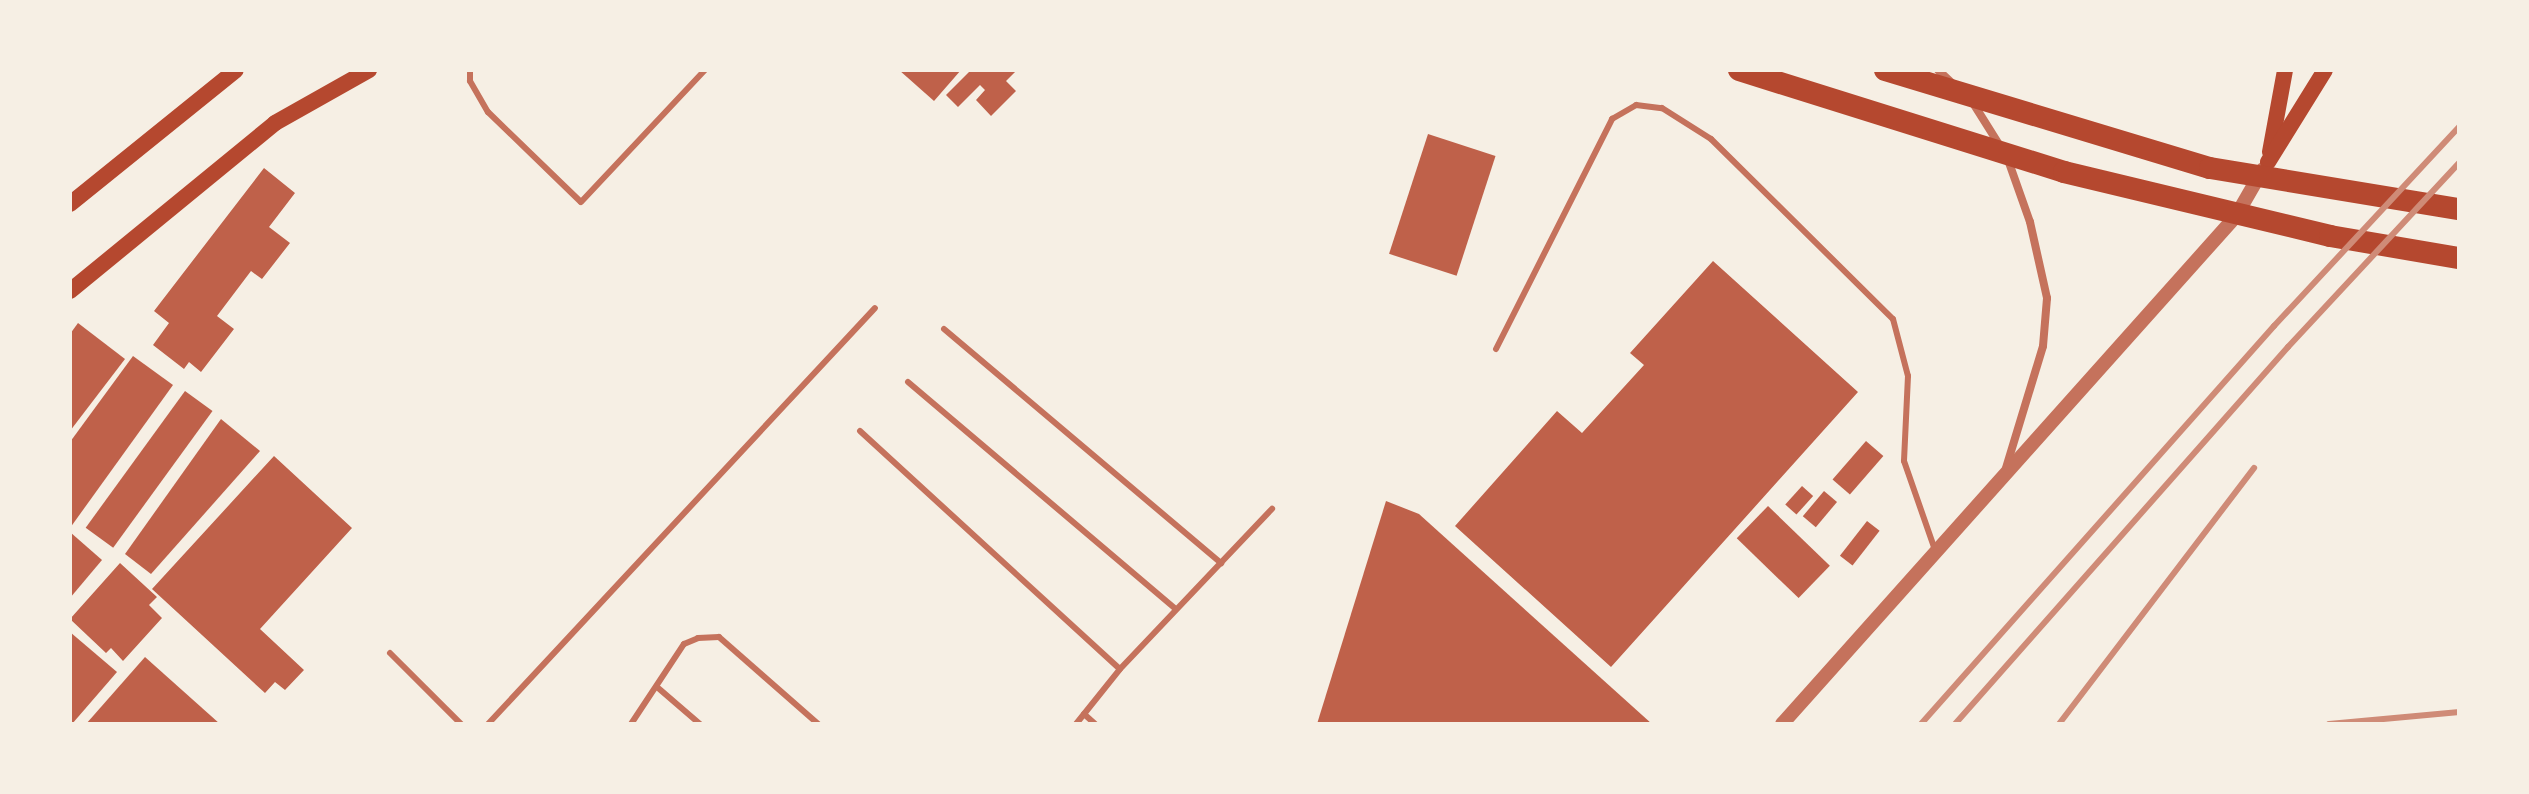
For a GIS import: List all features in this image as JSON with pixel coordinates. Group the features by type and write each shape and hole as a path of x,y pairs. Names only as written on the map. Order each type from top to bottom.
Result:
{"highway":[{"path":"1739,70 2064,172 2330,236 2459,258"},
{"path":"1885,70 2210,168 2459,209"}],"main road":[{"path":"70,204 236,70"},
{"path":"70,291 275,123 369,70"},
{"path":"2268,162 2285,70"},
{"path":"2268,162 2325,70"}],"street":[{"path":"1938,70 1979,109 2011,164 2030,222 2047,298 2043,346 2003,480"},
{"path":"1782,724 2236,216 2268,162"}],"lane":[{"path":"470,70 470,81 488,112 581,202 705,70"},
{"path":"1496,349 1612,119 1636,105 1662,108 1711,139 1893,319 1908,376 1904,461 1936,553"},
{"path":"488,724 875,308"},
{"path":"944,329 1221,563"},
{"path":"908,382 1176,609"},
{"path":"860,431 1120,669"},
{"path":"1076,724 1120,669 1272,509"},
{"path":"631,724 684,644 698,638 719,637 818,724"},
{"path":"390,653 461,724"},
{"path":"657,687 700,724"},
{"path":"1084,714 1095,724"}],"building":[{"path":"899,70 961,70 934,101"},
{"path":"971,70 1017,70 1006,81 1016,91 991,116 976,100 985,90 980,85 958,107 946,95"},
{"path":"1428,134 1496,156 1457,276 1389,254"},
{"path":"264,168 295,193 269,227 290,243 262,279 251,271 217,316 234,329 201,372 189,362 184,369 153,345 169,323 154,311"},
{"path":"1713,261 1858,392 1611,667 1455,526 1557,411 1582,433 1644,365 1630,353"},
{"path":"78,323 125,359 70,431 70,334"},
{"path":"133,356 173,385 70,528 70,442"},
{"path":"185,391 213,411 113,548 86,528"},
{"path":"221,419 260,451 151,574 125,554"},
{"path":"1866,441 1883,456 1850,495 1833,479"},
{"path":"274,456 352,528 260,629 304,670 285,690 275,682 265,693 152,589"},
{"path":"1802,486 1813,496 1796,515 1785,505"},
{"path":"1824,491 1837,502 1816,527 1803,516"},
{"path":"1386,501 1419,514 1652,724 1317,724"},
{"path":"1768,506 1830,566 1799,598 1737,538"},
{"path":"1867,521 1880,531 1853,566 1840,556"},
{"path":"70,532 102,560 70,598"},
{"path":"120,563 157,597 149,605 162,618 123,661 111,648 106,653 70,619"},
{"path":"70,632 117,672 72,724 70,724"},
{"path":"145,657 220,724 86,724"}],"railway":[{"path":"1921,724 2274,326 2459,127"},
{"path":"1955,724 2288,347 2459,163"},
{"path":"2059,724 2254,468"},
{"path":"2329,724 2459,712"}]}
